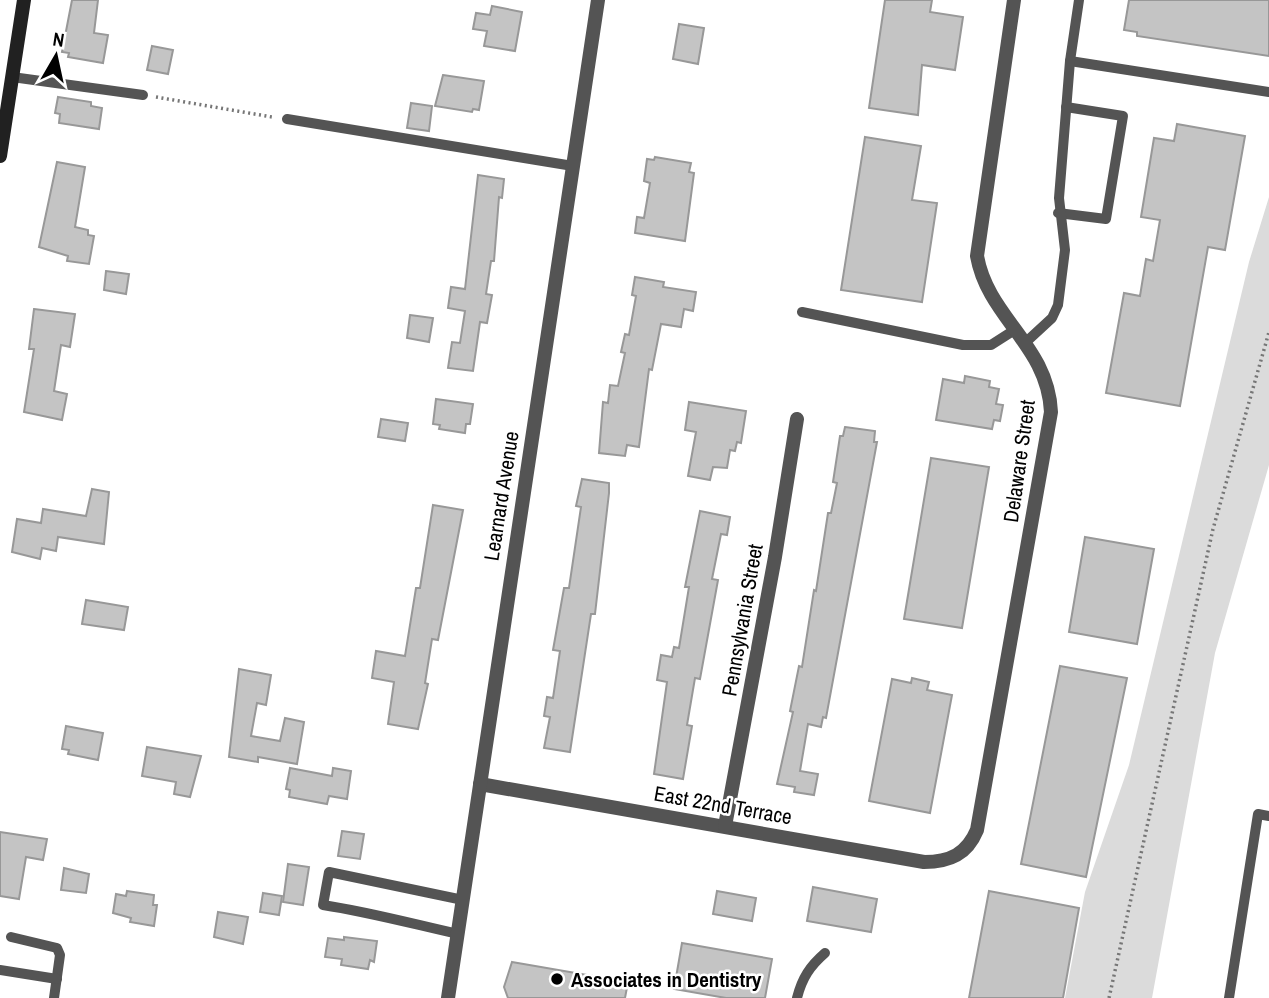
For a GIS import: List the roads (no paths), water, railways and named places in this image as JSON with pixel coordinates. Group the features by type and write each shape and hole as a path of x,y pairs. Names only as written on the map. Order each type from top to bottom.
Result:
{"street":[{"path":"0,156 24,0"},
{"name":"Learnard Avenue","path":"448,998 598,0"},
{"name":"Delaware Street","path":"959,855 972,843 977,830 1051,412 1045,376 1026,342 994,303 980,271 978,256 1014,0"},
{"name":"Pennsylvania Street","path":"725,827 775,557 797,419"},
{"name":"East 22nd Terrace","path":"480,784 924,862 943,861 959,855"}],"lane":[{"path":"1026,342 1052,318 1058,305 1065,250 1058,213 1070,61 1079,0"},
{"path":"1070,61 1269,92"},
{"path":"12,76 143,95"},
{"path":"1058,213 1106,219 1123,116 1066,107"},
{"path":"287,119 573,166"},
{"path":"802,312 963,345 990,345 1016,329"},
{"path":"1229,998 1258,814 1269,816"},
{"path":"458,934 415,925 393,916 323,905 329,872 463,900"},
{"path":"11,937 57,948 54,998"},
{"path":"797,998 812,964 825,953"},
{"path":"0,970 57,979"}],"place":[{"name":"Associates in Dentistry","path":"557,979"}]}
